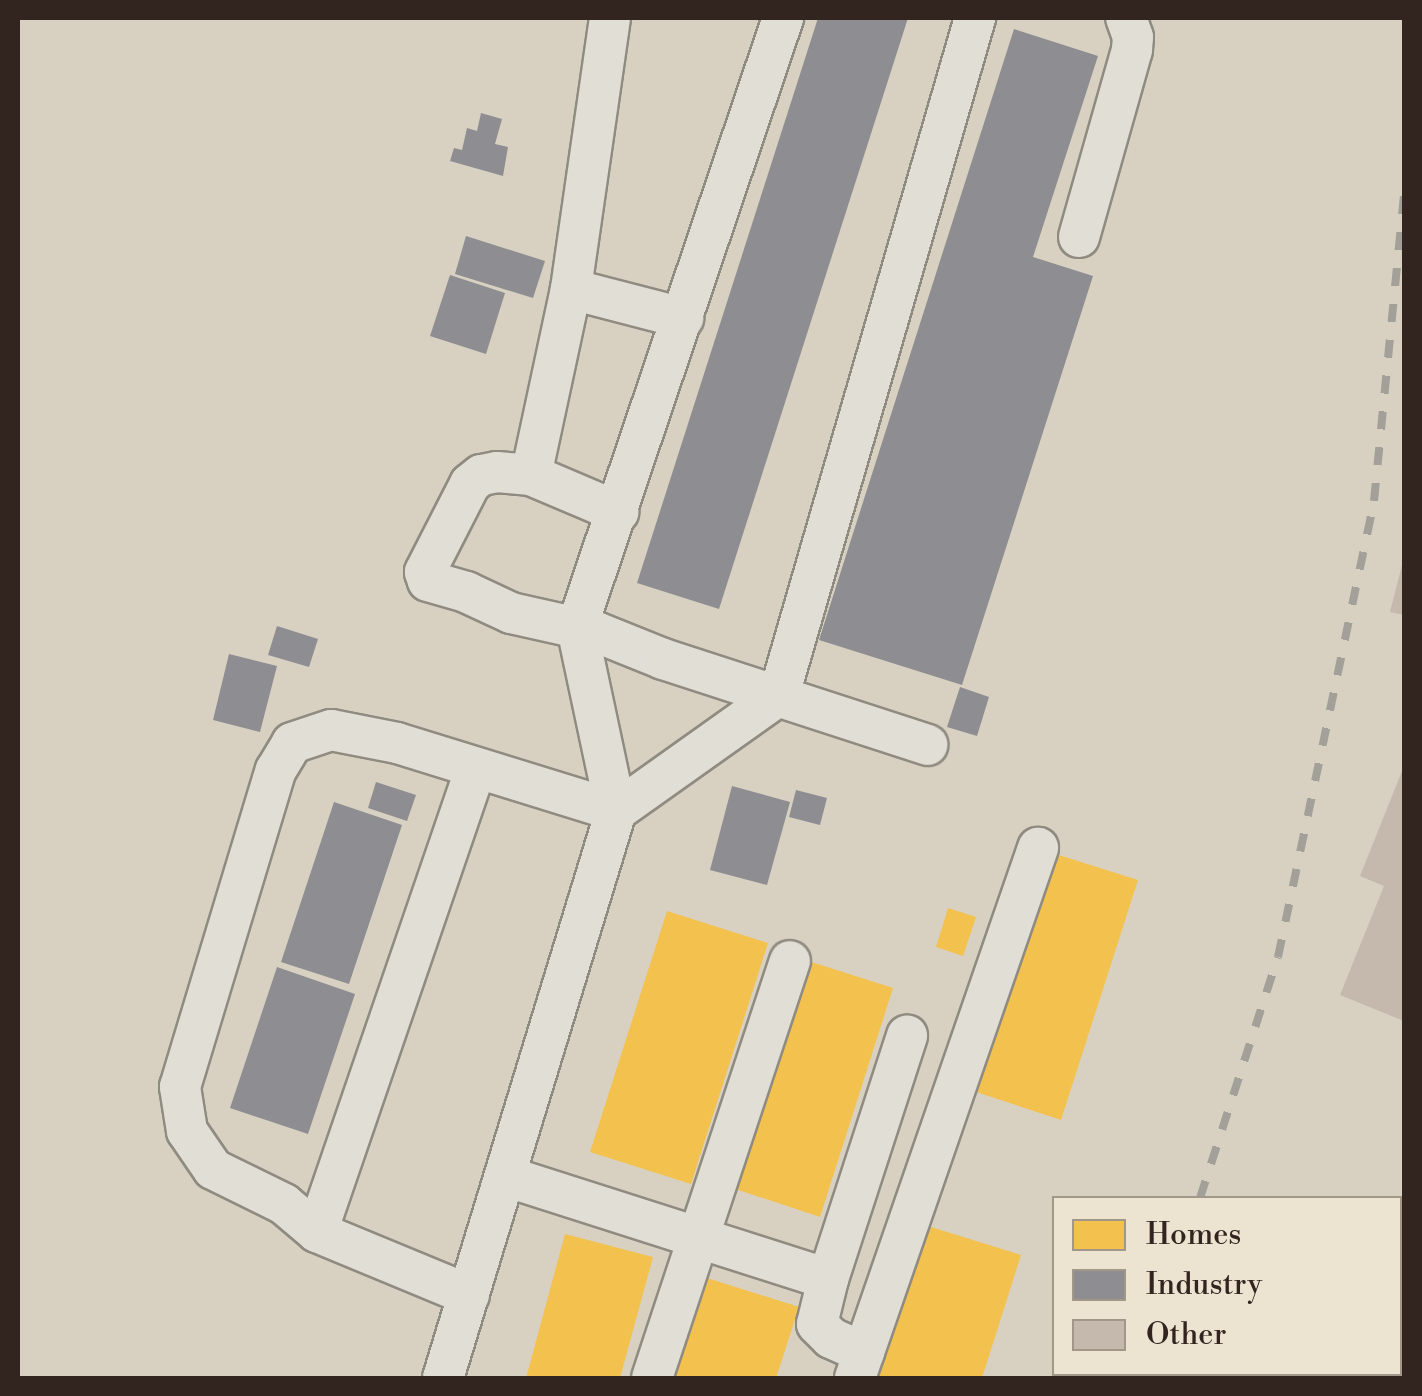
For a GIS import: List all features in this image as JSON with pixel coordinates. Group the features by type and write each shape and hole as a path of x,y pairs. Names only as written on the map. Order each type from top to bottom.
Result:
{"lane":[{"path":"531,474 570,288 610,18"},
{"path":"443,1378 616,811 577,627 783,18"},
{"path":"616,811 779,696 974,18"},
{"path":"1079,237 1132,50 1133,37 1126,18"},
{"path":"570,288 683,318"},
{"path":"618,512 531,474 497,472 470,484 425,578 511,613 577,627 926,744"},
{"path":"469,1294 317,1232 284,1204 212,1169 188,1131 180,1087 276,770 292,743 332,730 397,743 616,811"},
{"path":"317,1232 476,768"},
{"path":"907,1036 817,1324 860,1366 1038,848"},
{"path":"652,1378 790,961"},
{"path":"505,1176 828,1279"}],"building: Homes":[{"path":"1043,850 1138,880 1061,1120 967,1089"},
{"path":"948,908 976,917 963,956 936,947"},
{"path":"667,911 768,943 691,1184 590,1152"},
{"path":"799,958 893,988 820,1217 726,1186"},
{"path":"915,1222 1021,1255 982,1378 866,1378"},
{"path":"565,1234 653,1257 620,1378 526,1378"},
{"path":"707,1278 799,1307 776,1378 674,1378"}],"building: Industry":[{"path":"818,18 908,18 719,609 637,583"},
{"path":"1014,29 1098,56 1033,257 1093,276 962,685 819,640"},
{"path":"481,113 502,119 495,144 508,147 503,176 450,161 454,148 462,150 467,128 477,131"},
{"path":"466,236 545,261 533,298 455,274"},
{"path":"450,275 505,293 486,354 430,336"},
{"path":"277,626 318,639 309,667 268,655"},
{"path":"229,654 277,666 260,732 213,720"},
{"path":"960,687 989,697 977,736 947,727"},
{"path":"376,782 416,795 407,821 368,808"},
{"path":"732,786 790,802 767,885 710,870"},
{"path":"796,790 827,798 820,825 789,817"},
{"path":"334,802 402,825 349,984 281,962"},
{"path":"277,967 355,994 308,1134 230,1108"}],"building: Other":[{"path":"1404,561 1404,615 1390,612"},
{"path":"1404,766 1404,1021 1340,995 1384,886 1360,876"},
{"path":"1404,1315 1404,1378 1258,1376 1402,1376"}],"railway":[{"path":"1201,1196 1278,957 1374,501 1404,194"}]}
